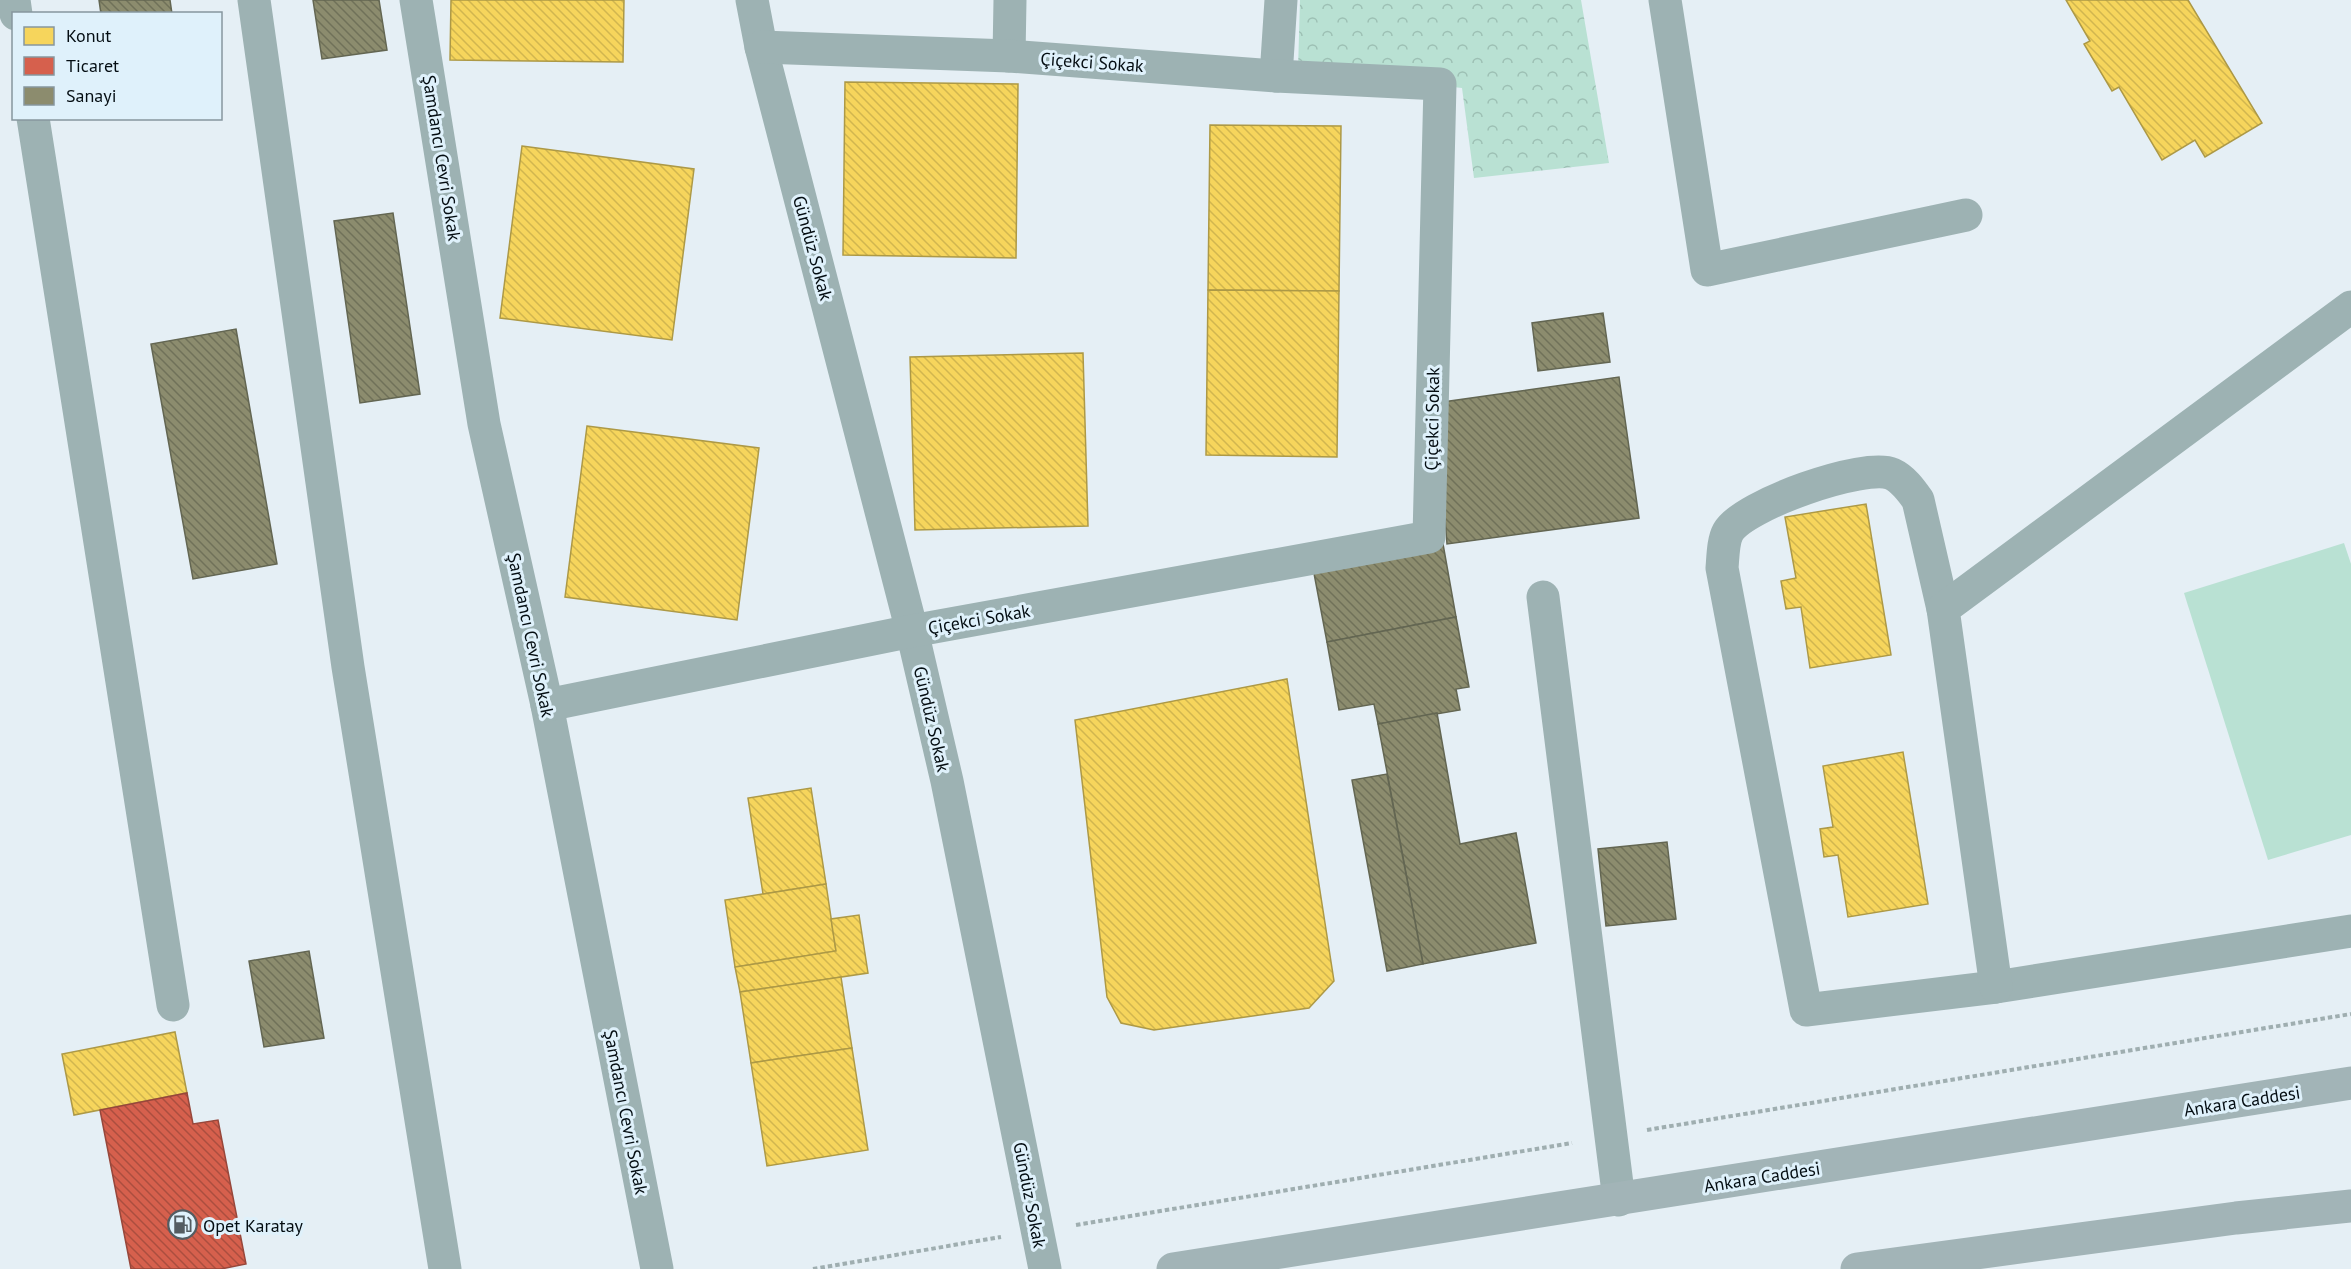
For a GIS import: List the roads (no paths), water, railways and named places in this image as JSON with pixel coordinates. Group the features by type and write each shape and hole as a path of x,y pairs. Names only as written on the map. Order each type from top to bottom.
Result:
{"main road":[{"name":"Ankara Caddesi","path":"1173,1269 2351,1083"},
{"path":"1857,1269 2236,1218 2351,1206"},
{"path":"2236,1218 2351,1228"}],"street":[{"path":"254,0 348,667 445,1269"},
{"name":"Şamdancı Cevri Sokak","path":"416,0 484,424 547,705 657,1269"},
{"name":"Gündüz Sokak","path":"752,0 760,47 912,631 946,782 1045,1269"},
{"path":"1009,56 1010,0"},
{"path":"1276,76 1281,0"},
{"path":"1665,0 1707,270 1966,214"},
{"name":"Çiçekci Sokak","path":"547,705 912,631 1429,537 1440,84 1276,76 1009,56 760,47"},
{"path":"33,120 173,1005"},
{"path":"1943,609 2351,307"},
{"path":"1996,987 1943,609 1918,500 1907,485 1891,474 1870,472 1789,494 1744,516 1728,532 1722,568 1806,1010 1996,987 2351,931"},
{"path":"1543,597 1619,1200"}],"place":[{"name":"Opet Karatay","path":"182,1225"}]}
